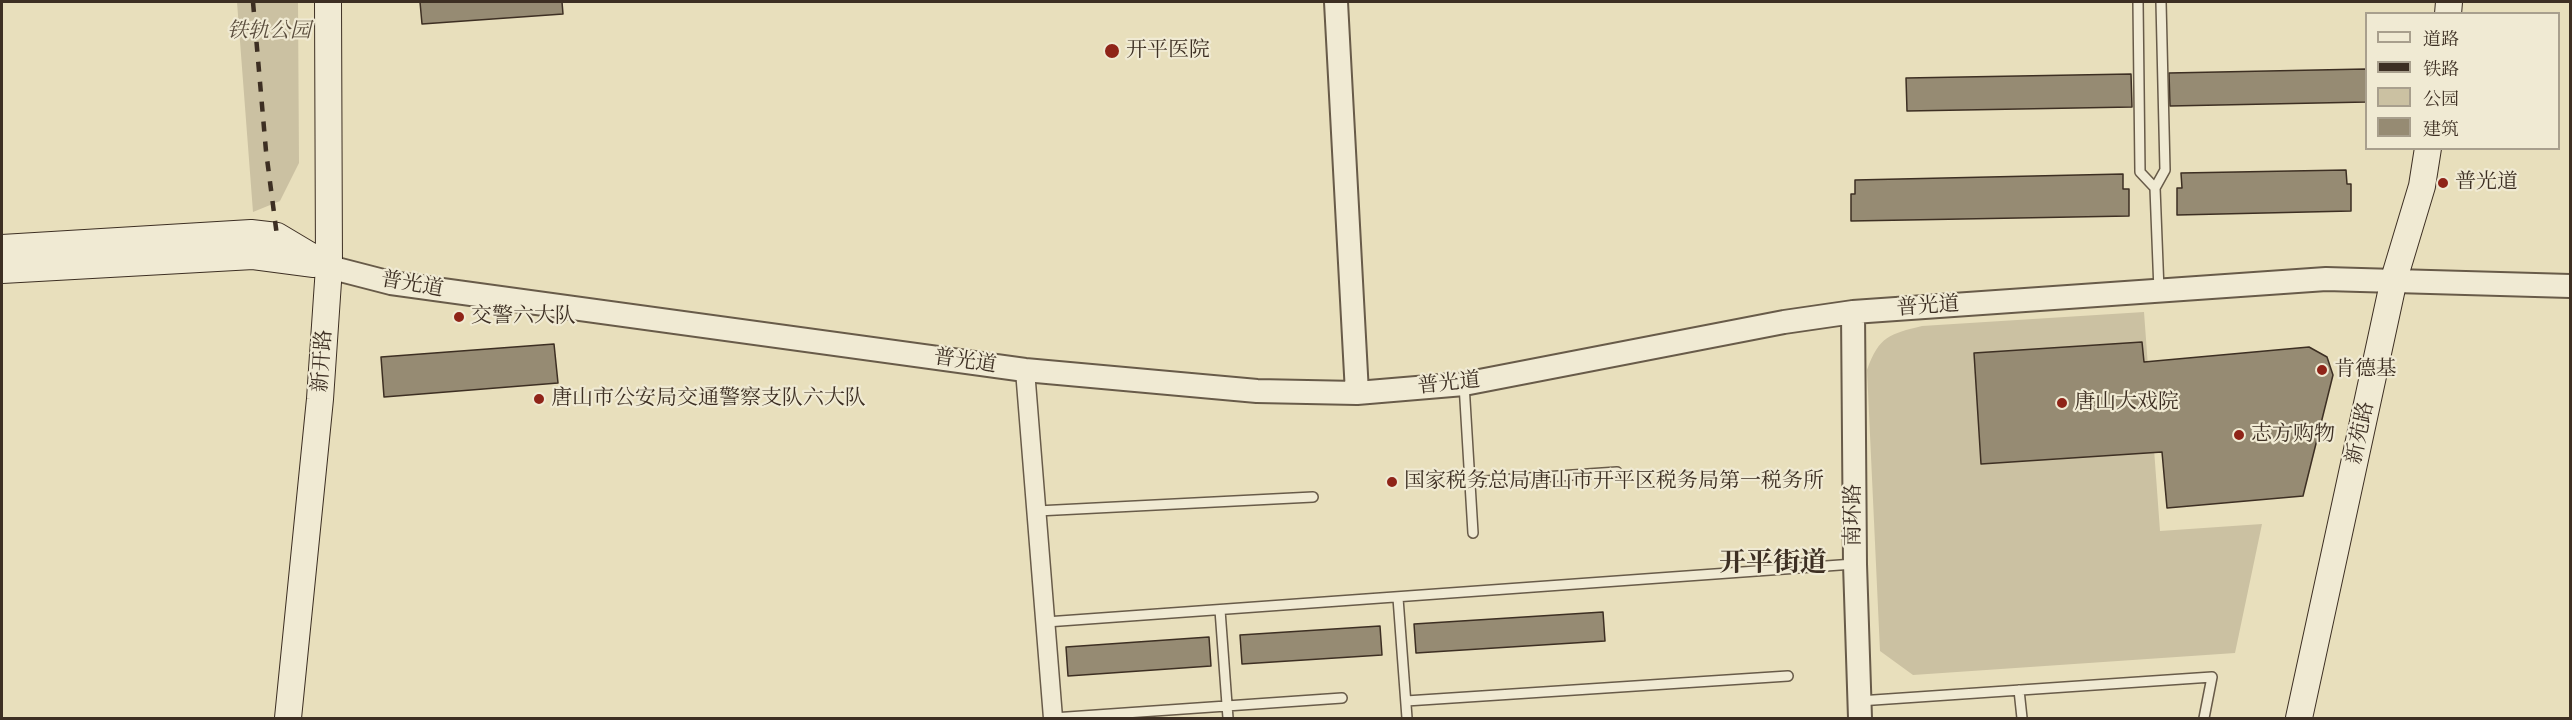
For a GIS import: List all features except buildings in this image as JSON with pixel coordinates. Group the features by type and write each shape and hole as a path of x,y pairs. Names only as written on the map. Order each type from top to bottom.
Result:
{"main road":[{"name":"新开路","path":"288,718 320,399 329,267 328,2"},
{"name":"新苑路","path":"2299,718 2394,279 2422,186 2428,150"},
{"name":"普光道","path":"2,248 251,233 277,236 329,267"},
{"name":"普光道","path":"2,270 253,256 329,267"}],"street":[{"path":"1336,2 1357,393"},
{"name":"普光道","path":"329,267 391,283 1025,370 1257,391 1357,393 1464,384 1784,322 1853,312 2326,279 2394,279 2571,286"},
{"name":"南环路","path":"1853,312 1859,710"},
{"path":"1025,370 1053,718"}],"lane":[{"path":"2138,2 2140,172 2155,189"},
{"path":"2159,291 2155,189 2165,170 2161,2"},
{"path":"1464,384 1473,533"},
{"path":"1470,482 1617,472"},
{"path":"1037,511 1313,497"},
{"path":"1046,622 1855,564"},
{"path":"1398,598 1407,718"},
{"path":"1220,610 1228,718"},
{"path":"1406,701 1788,676"},
{"path":"1859,710 2019,690 2212,677 2204,718"},
{"path":"2019,690 2022,718"},
{"path":"1053,718 1342,698"}],"green space":[{"name":"铁轨公园","path":"237,2 298,2 299,163 280,201 253,212"},
{"path":"2144,312 2160,531 2262,524 2235,653 1913,675 1880,651 1867,370 1876,350 1881,343 1894,334 1922,326"}],"railway":[{"path":"253,2 266,151 277,236"}],"place":[{"name":"开平医院","path":"1112,51"},
{"name":"普光道","path":"2443,183"},
{"name":"交警六大队","path":"459,317"},
{"name":"肯德基","path":"2322,370"},
{"name":"唐山市公安局交通警察支队六大队","path":"539,399"},
{"name":"唐山大戏院","path":"2062,403"},
{"name":"志方购物","path":"2239,435"},
{"name":"国家税务总局唐山市开平区税务局第一税务所","path":"1392,482"}],"district":[{"name":"开平街道","path":"1773,564"}]}
